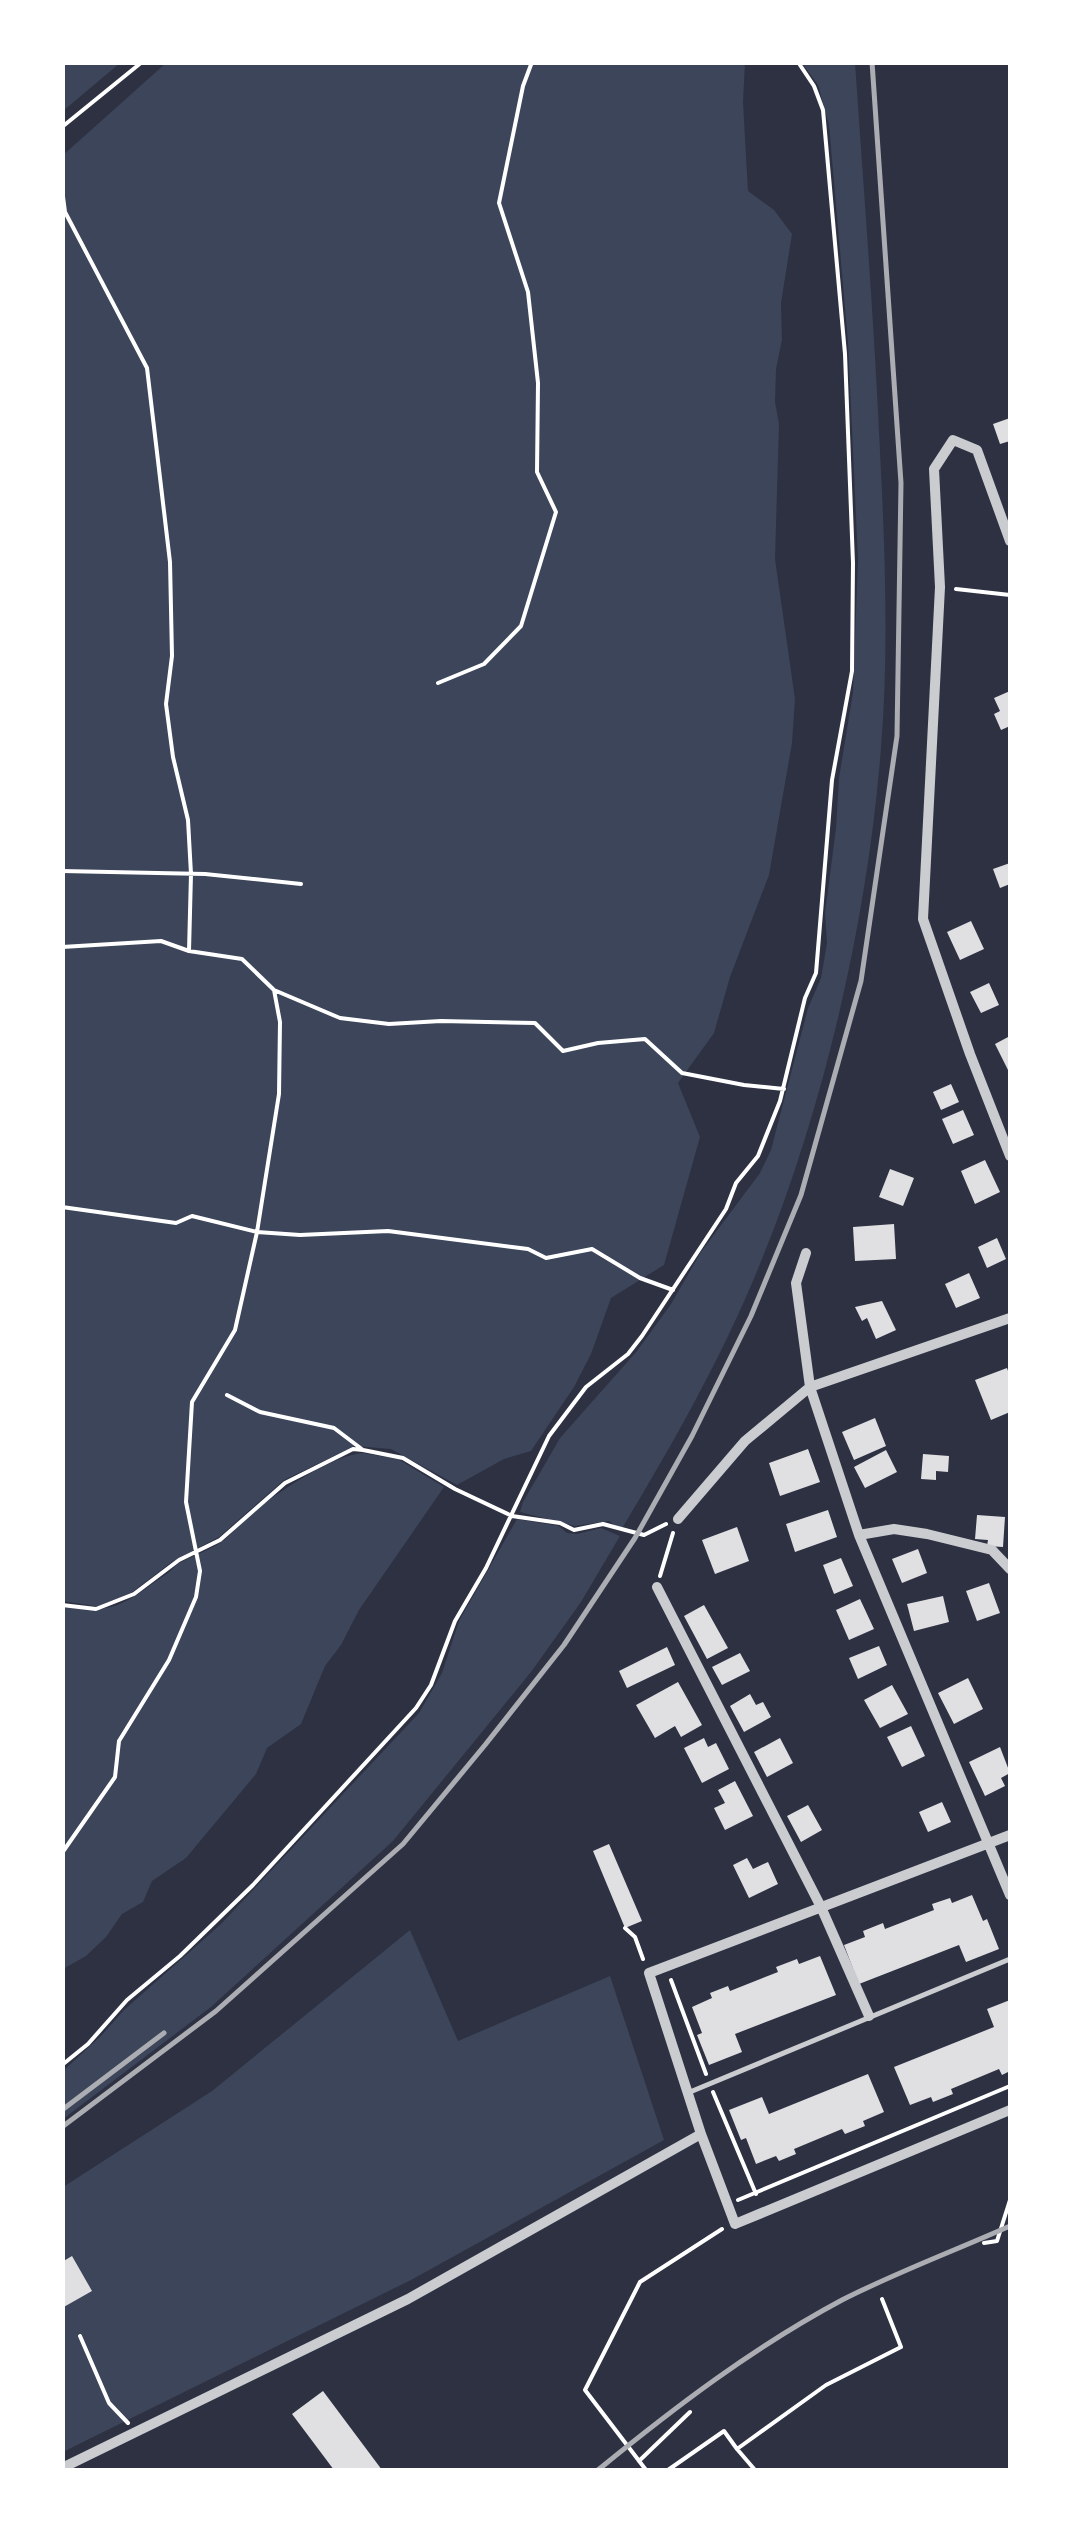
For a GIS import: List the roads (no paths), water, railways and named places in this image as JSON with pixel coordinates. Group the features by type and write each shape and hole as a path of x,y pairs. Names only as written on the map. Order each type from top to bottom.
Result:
{"street":[{"path":"1010,541 977,450 952,440 934,469 940,587 923,919 1010,1156"},
{"path":"806,1252 796,1282 810,1387 859,1535 1010,1896"},
{"path":"678,1519 746,1441 810,1387 1010,1318"},
{"path":"859,1535 894,1529 927,1534 992,1550 1010,1569"},
{"path":"656,1587 820,1907 869,2016"},
{"path":"1010,1835 649,1973 736,2224 1010,2110"},
{"path":"62,2468 408,2299 702,2134"}],"lane":[{"path":"688,2092 1010,1959"}],"railway":[{"path":"62,2127 216,2011 403,1844 485,1745 564,1645 635,1538 692,1436 751,1316 801,1195 861,981 897,736 901,483 872,62"},
{"path":"62,2110 164,2033"},
{"path":"598,2470 716,2379 809,2318 884,2280 1010,2226"}]}
